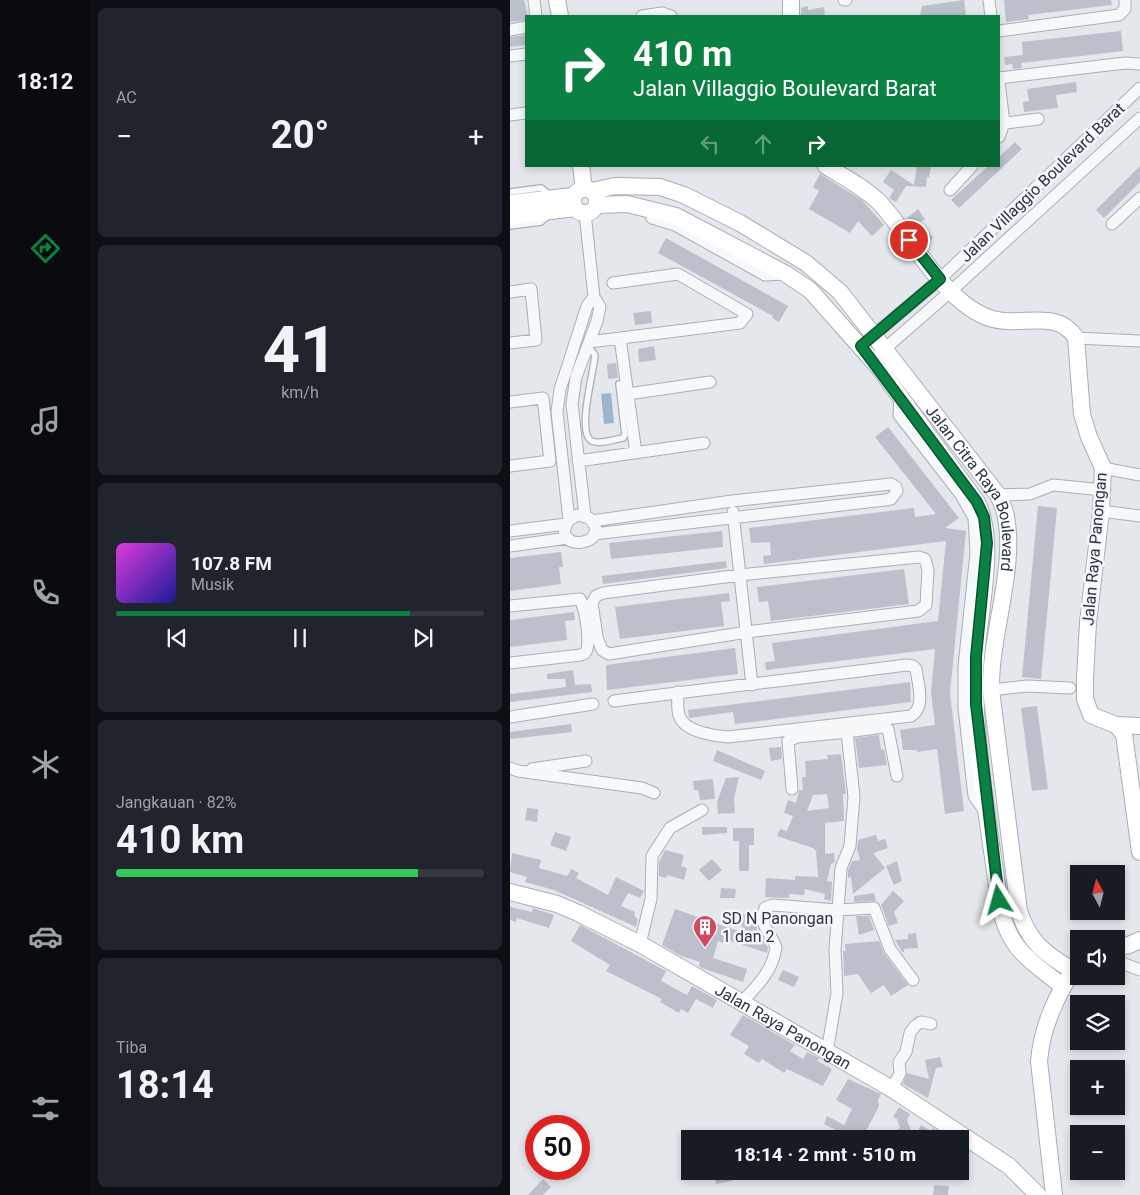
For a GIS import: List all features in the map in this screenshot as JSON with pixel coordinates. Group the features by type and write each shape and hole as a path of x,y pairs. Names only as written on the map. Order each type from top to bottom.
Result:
{"main road":[{"path":"557,0 560,15"},
{"path":"791,0 791,15"},
{"path":"581,167 584,201"},
{"path":"827,167 879,203 940,279 968,307 989,319 1010,323 1052,320 1062,323 1076,338"},
{"name":"Jalan Citra Raya Boulevard","path":"584,201 615,186 660,186 684,195 748,228 806,263 834,286 874,333 999,499 1006,515 1008,532 1006,595 990,667 995,689 1003,786 1019,911 1023,925 1031,939 1051,957 1070,963"},
{"name":"Jalan Citra Raya Boulevard","path":"510,216 553,205 584,201 618,203 654,209 725,248 786,274 816,296 861,346 900,398 931,449 984,517 981,531 971,649 970,707 977,767 987,814 999,900 1003,924 1014,944 1062,986"},
{"name":"Jalan Citra Raya Boulevard","path":"510,204 553,205"},
{"name":"Jalan Raya Panongan","path":"1076,338 1082,414 1089,437 1103,468 1101,511 1088,623 1085,699 1091,715 1116,726"},
{"path":"1116,726 1140,726"},
{"path":"1116,726 1125,738 1140,852"},
{"name":"Jalan Raya Panongan","path":"510,892 558,904 640,944 892,1089 1009,1166 1038,1195"},
{"path":"1125,946 1140,940"},
{"path":"1038,1195 1054,1191 1039,1062 1044,1032 1062,986 1070,973"}],"street":[{"path":"534,0 536,15"},
{"path":"989,0 991,15"},
{"path":"1000,31 1115,16 1125,9 1125,0"},
{"path":"649,15 662,13 668,15"},
{"path":"510,30 525,27"},
{"path":"510,56 525,54"},
{"path":"1000,78 1125,63 1140,64"},
{"name":"Jalan Villaggio Boulevard Barat","path":"861,346 874,333 940,279 1140,88"},
{"path":"1000,103 1001,124 1038,119"},
{"path":"510,115 525,113"},
{"name":"Jalan Villaggio Boulevard Barat","path":"872,360 951,291 1140,118"},
{"path":"950,190 971,167"},
{"path":"1112,224 1140,198"},
{"path":"510,546 568,538 574,543 582,544 590,541 594,534 578,461 572,404 576,377 600,307 594,297 584,201"},
{"path":"588,344 620,338 740,323 748,314 678,274 613,283"},
{"path":"510,292 531,289 536,340 510,343"},
{"path":"568,538 557,412 565,375 587,306 594,297"},
{"path":"620,338 636,453"},
{"path":"1076,338 1140,342"},
{"path":"628,394 710,382"},
{"path":"510,402 543,398 550,461 510,466"},
{"path":"578,461 704,443"},
{"path":"1103,468 1140,475"},
{"path":"510,531 568,522 577,515 589,518 890,484 896,486 897,491 891,499 885,500 594,534"},
{"path":"999,499 1030,494 1053,485 1093,489"},
{"path":"732,501 752,685"},
{"path":"1101,511 1140,516"},
{"path":"919,557 925,559 928,564 926,605 918,611 747,632 609,654 602,650 597,637 592,602 596,596 603,593 740,575 919,557"},
{"path":"510,606 580,599 585,614 588,648 585,653 580,654 510,663"},
{"path":"614,701 678,692 913,666 916,669 920,706 917,712 910,716 728,737 707,734 682,721 679,715 678,692"},
{"path":"995,689 1027,686 1070,688"},
{"path":"510,717 593,704"},
{"path":"792,789 788,741 797,737 883,727 888,729 897,776"},
{"path":"827,1052 837,993 837,910 842,863 850,846 854,797 847,732"},
{"path":"514,770 586,761"},
{"path":"514,770 642,788 654,794"},
{"path":"640,944 648,913 652,856 670,828 702,810"},
{"path":"741,1003 771,968 774,961 776,948 765,930 765,908 773,905 837,910 874,908 890,949 913,980"},
{"path":"1125,964 1140,970"},
{"path":"892,1089 900,1073 899,1062 906,1052 912,1029 921,1022 932,1024"}],"lane":[{"path":"510,192 541,188 553,205 547,219 541,222 510,226"},
{"path":"588,344 595,355 587,395 585,430 590,441 596,442 623,438 625,435 619,384"}],"water":[{"path":"611,393 614,423 604,424 601,394"}],"building":[{"path":"510,0 524,0 528,15 525,15 525,20 510,22"},
{"path":"964,0 966,15 920,15 922,6"},
{"path":"1004,0 1111,0 1112,5 1028,15 1029,19 1006,22"},
{"path":"808,6 808,10 824,7 825,15 801,15 801,8"},
{"path":"1121,31 1123,51 1021,63 1022,68 1013,69 1012,64 1005,65 1004,57 1023,55 1022,42"},
{"path":"525,35 525,45 510,47 510,37"},
{"path":"1076,82 1077,92 1056,95 1058,108 1024,112 1023,102 1029,101 1027,89"},
{"path":"1015,142 1022,149 959,208 951,200 987,167 1000,167 1000,156"},
{"path":"1140,166 1140,182 1104,218 1096,210"},
{"path":"917,167 931,167 926,187 906,186 896,202 889,198 894,190 883,182 891,170 914,185"},
{"path":"820,174 862,200 884,225 872,236 858,221 850,233 809,209 819,191 813,187"},
{"path":"918,209 925,219 920,222 933,238 925,245 906,219"},
{"path":"666,238 788,306 779,322 772,318 773,316 658,253"},
{"path":"651,311 652,323 635,325 633,313"},
{"path":"654,346 656,360 639,362 638,349"},
{"path":"616,363 618,378 608,379 607,364"},
{"path":"888,427 959,518 945,528 966,531 950,693 964,811 945,814 937,749 917,752 917,750 903,750 900,730 935,725 931,692 935,649 766,670 765,662 775,661 772,643 938,621 946,541 764,564 763,556 771,555 770,542 751,543 749,528 914,508 915,517 936,514 875,437"},
{"path":"1038,506 1057,508 1041,679 1022,677"},
{"path":"722,531 723,547 611,559 609,543"},
{"path":"561,552 563,567 559,567 561,584 510,591 510,558"},
{"path":"726,561 727,568 603,584 602,576"},
{"path":"904,569 909,604 771,621 768,601 759,602 757,587"},
{"path":"729,593 730,601 721,602 724,626 620,639 615,607"},
{"path":"574,612 575,620 565,621 567,640 510,647 510,620"},
{"path":"735,648 738,674 607,690 606,665"},
{"path":"573,670 575,685 591,684 592,692 510,702 510,694 566,687 565,679 547,679 547,674"},
{"path":"910,682 911,702 735,724 733,712 689,718 688,710"},
{"path":"1037,706 1048,789 1032,791 1021,708"},
{"path":"571,724 572,732 510,739 510,732"},
{"path":"879,735 881,750 884,749 887,765 859,768 855,738"},
{"path":"781,747 782,759 771,761 769,748"},
{"path":"717,750 765,771 761,780 713,761"},
{"path":"841,754 846,794 843,794 844,821 825,823 825,854 834,853 835,862 831,864 827,881 832,882 831,901 824,899 825,894 805,889 804,895 789,894 789,898 765,897 766,878 795,880 795,876 818,877 816,851 813,848 777,836 780,829 787,831 793,816 784,813 788,800 796,803 799,790 803,790 802,777 806,777 805,761 828,759 827,755","holes":["827,794 829,808 807,811 813,795"]},
{"path":"739,777 734,798 735,813 718,814 717,802 726,778"},
{"path":"713,779 715,799 700,800 698,790 694,790 693,781"},
{"path":"527,808 538,809 537,822 525,820"},
{"path":"702,827 727,827 727,833 702,835"},
{"path":"733,828 754,828 754,845 749,845 749,871 739,871 739,841 733,841"},
{"path":"555,832 571,837 566,851 550,845"},
{"path":"876,835 878,841 885,839 888,848 873,853 885,868 853,894 851,877 848,878 848,870 852,861 860,860 857,850 858,840"},
{"path":"665,850 684,855 681,866 687,868 684,880 667,875 666,878 659,876 659,862"},
{"path":"512,853 541,860 539,868 567,876 571,869 579,873 576,878 608,895 616,877 644,891 640,898 628,893 621,906 635,912 634,916 638,919 636,927 554,890 525,882 527,877 510,872"},
{"path":"712,859 722,870 709,881 699,870"},
{"path":"897,861 902,881 894,885 886,866"},
{"path":"721,888 736,889 735,898 720,898"},
{"path":"893,891 904,901 894,912 898,923 889,926 881,905"},
{"path":"874,893 876,901 854,902 854,896"},
{"path":"510,907 532,912 533,908 554,915 549,928 517,918 516,922 510,920"},
{"path":"675,909 741,932 742,914 752,916 751,924 756,924 757,937 764,940 768,948 767,953 728,940 727,944 718,941 713,958 747,969 743,982 702,968 699,966 700,962 679,955 662,945"},
{"path":"856,916 869,916 874,930 859,935"},
{"path":"580,925 666,971 661,981 687,995 692,986 717,1000 713,1008 696,999 688,1013 681,1009 679,1013 660,1002 662,999 606,971 610,965 571,941"},
{"path":"916,933 918,948 904,949 904,952 902,952 895,940 908,939 908,934"},
{"path":"879,941 884,953 908,985 891,996 884,985 871,993 858,974 844,976 843,951 846,951 845,944"},
{"path":"783,970 799,977 794,987 778,980"},
{"path":"743,1015 795,1045 790,1051 803,1059 807,1052 819,1058 817,1061 832,1069 823,1086 787,1069 784,1073 762,1059 759,1063 744,1054 749,1046 730,1035"},
{"path":"940,1057 943,1067 936,1068 928,1098 903,1084 907,1073 929,1079 925,1060"},
{"path":"848,1079 881,1094 878,1100 879,1106 867,1130 836,1130 824,1124 827,1116 844,1125 852,1109 836,1100"},
{"path":"899,1107 910,1114 907,1120 911,1130 897,1130 900,1128 897,1119 893,1117"},
{"path":"921,1125 929,1130 918,1130"},
{"path":"542,1180 551,1187 543,1195 528,1195"},
{"path":"715,1180 732,1181 716,1184"},
{"path":"934,1185 949,1186 948,1195 933,1195"}],"place":[{"name":"SD N Panongan 1 dan 2","path":"705,948"}],"route":[{"path":"909,240 940,279 874,333 861,346 880,369 977,502 984,517 987,543 976,657 976,704 987,814 999,900"}]}
